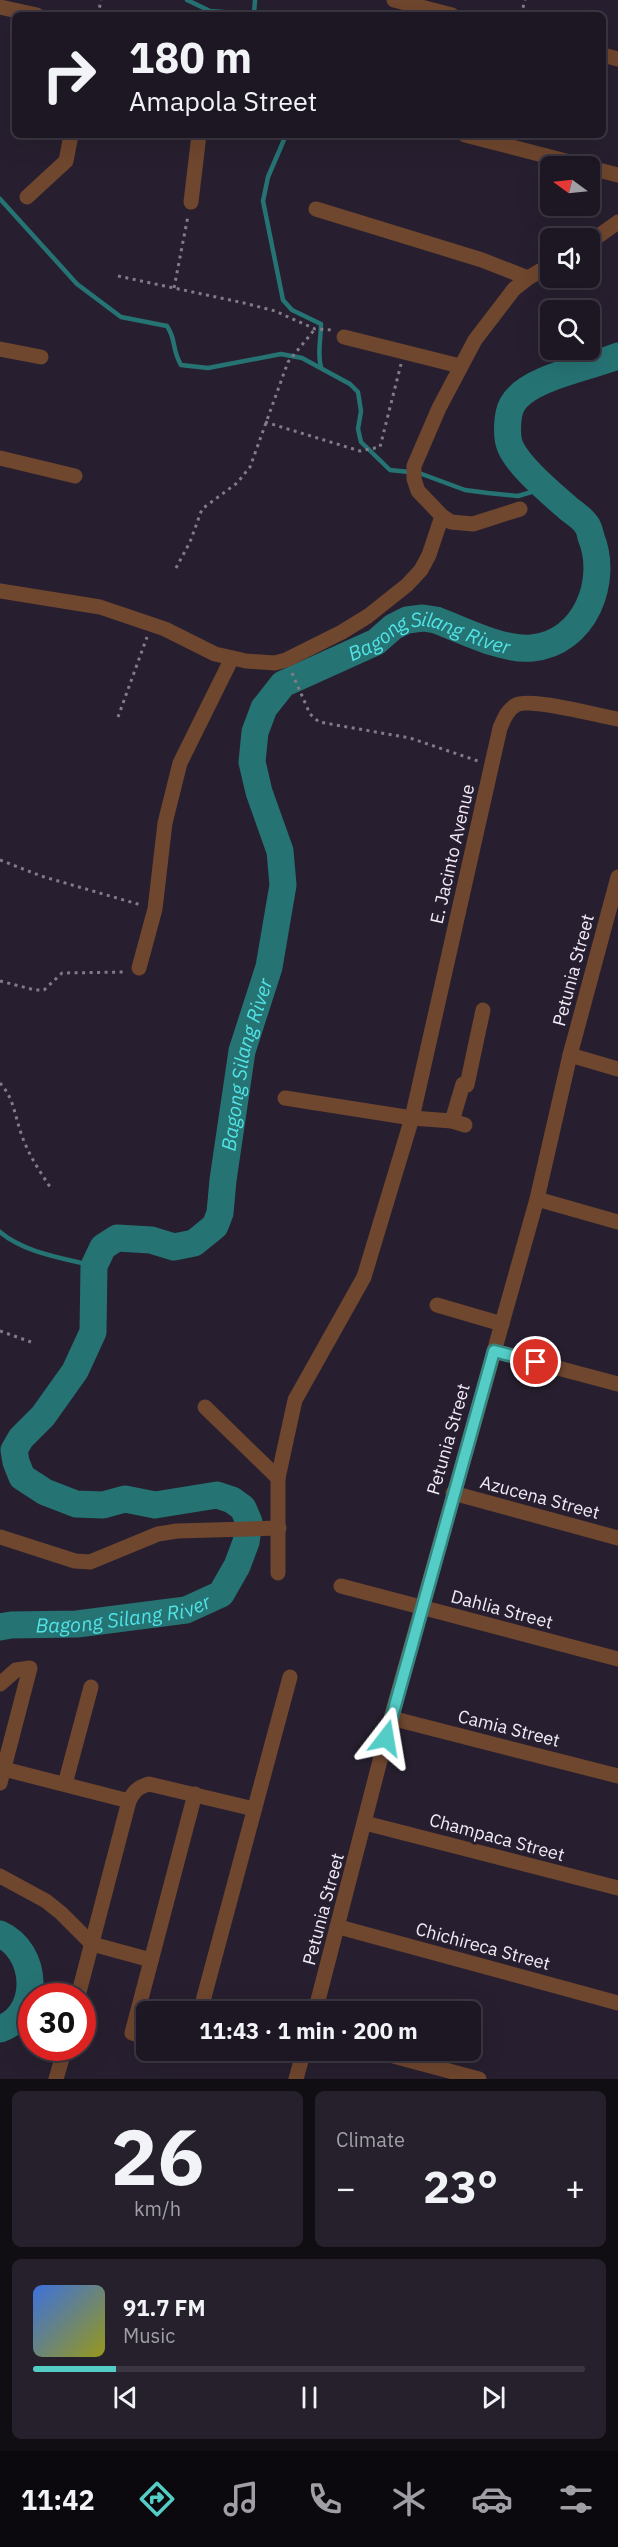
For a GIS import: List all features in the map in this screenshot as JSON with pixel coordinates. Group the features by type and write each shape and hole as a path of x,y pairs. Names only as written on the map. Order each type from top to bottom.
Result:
{"street":[{"path":"394,0 440,12"},
{"path":"0,7 23,12"},
{"path":"27,197 66,161 71,138"},
{"path":"191,202 199,138"},
{"path":"477,138 546,156"},
{"path":"600,170 618,175"},
{"path":"316,209 482,260 528,278"},
{"path":"600,235 618,222"},
{"path":"520,509 473,524 461,524 442,516 418,491 414,472 460,366 493,314 514,290 540,271"},
{"path":"344,337 460,366"},
{"path":"0,349 41,357"},
{"path":"0,458 75,476"},
{"path":"0,591 100,607 152,624 194,645 232,658 260,663 286,660 368,616 407,585 421,570 429,555 442,516"},
{"path":"139,968 155,909 165,822 180,763 207,704 232,658"},
{"name":"E. Jacinto Avenue","path":"278,1573 278,1478 295,1400 364,1277 412,1119 500,728 506,714 517,704 532,702 618,719"},
{"name":"Petunia Street","path":"318,2001 391,1718 537,1199 570,1055 616,895 618,877"},
{"path":"285,1098 412,1119 459,1123 463,1084 467,1085 483,1010"},
{"path":"570,1055 618,1069"},
{"path":"537,1199 618,1222"},
{"path":"437,1305 502,1324"},
{"path":"494,1351 618,1384"},
{"path":"205,1407 278,1478"},
{"name":"Azucena Street","path":"453,1493 618,1538"},
{"path":"0,1537 75,1561 90,1562 158,1534 177,1531 279,1528"},
{"name":"Dahlia Street","path":"341,1586 618,1659"},
{"path":"0,1684 16,1670 30,1668 2,1776 65,1784 129,1801"},
{"path":"203,2001 290,1677"},
{"path":"65,1784 91,1687"},
{"name":"Camia Street","path":"391,1718 618,1776"},
{"path":"82,1983 129,1801 134,1792 141,1786 149,1784 254,1809"},
{"path":"140,2001 195,1794"},
{"name":"Champaca Street","path":"365,1822 618,1888"},
{"path":"0,1876 46,1901 92,1944 151,1960"},
{"name":"Chichireca Street","path":"339,1927 618,2003"},
{"path":"136,2018 132,2033 136,2034"},
{"path":"56,2079 61,2061"},
{"path":"296,2079 301,2061"},
{"path":"412,2061 479,2079"}],"path":[{"path":"174,288 191,202"},
{"path":"118,276 275,311 317,329 329,329"},
{"path":"176,568 188,548 202,509 237,483 250,467 288,363 294,353 317,329"},
{"path":"266,422 360,451 380,447 404,352"},
{"path":"118,717 152,624"},
{"path":"289,666 310,714 319,722 410,738 492,766"},
{"path":"0,860 41,876 155,909"},
{"path":"0,981 35,990 44,990 63,973 114,973 139,968"},
{"path":"0,1083 10,1096 22,1136 33,1160 52,1190"},
{"path":"0,1331 31,1342"}],"waterway":[{"path":"187,0 210,11 223,12"},
{"path":"254,12 255,0"},
{"path":"285,138 268,177 263,201 283,300 292,310 321,324 319,351 321,367"},
{"path":"0,199 77,284 121,317 167,326 181,365 208,368 281,354 302,358 350,384 358,392 361,411 358,429 361,442 390,470 419,473 465,490 488,493 518,496 545,488"},
{"name":"Bagong Silang River","path":"0,1627 77,1624 186,1610 221,1594 237,1566 246,1542 249,1522 243,1508 232,1500 217,1495 155,1505 125,1499 103,1505 76,1504 45,1492 22,1477 14,1450 21,1438 43,1416 75,1371 93,1332 94,1266 103,1247 117,1238 151,1240 174,1247 194,1243 215,1226 220,1213 242,1051 269,967 283,885 280,851 259,792 252,762 255,732 264,708 283,684 376,642 393,627 407,620 423,618 436,620 483,639 521,648 550,644 566,635 579,622 588,607 597,572 596,554 587,525 545,488 514,454 509,442 508,419 512,405 519,396 531,388 560,374 618,356"},
{"path":"0,1232 33,1250 94,1266"},
{"name":"Bagong Silang River","path":"0,1934 13,1942 22,1954 28,1968 30,1982 23,2010 14,2021 0,2029"}],"route":[{"path":"386,1738 494,1351 536,1362"}]}
